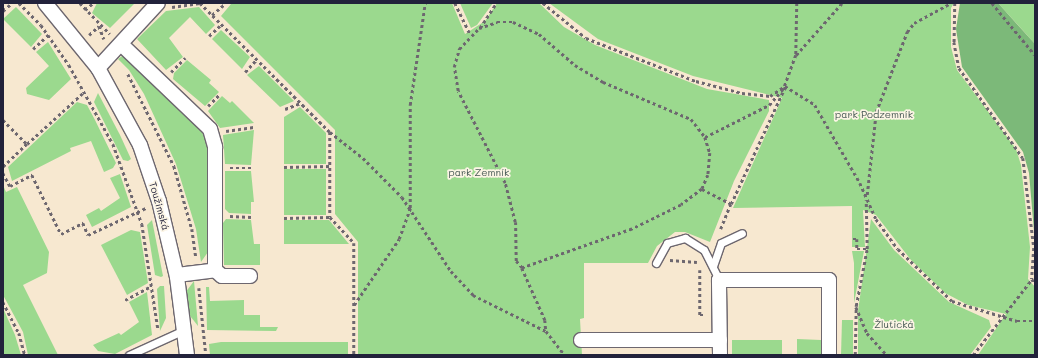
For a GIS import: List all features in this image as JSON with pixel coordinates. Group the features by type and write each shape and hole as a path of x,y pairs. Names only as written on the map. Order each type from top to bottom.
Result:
{"street":[{"name":"Toužimská","path":"45,3 98,68 140,144 159,202 177,275 188,355"},
{"path":"98,68 123,41 162,5"},
{"path":"123,41 210,129 216,147 215,270"},
{"path":"177,275 215,270 222,276 250,276"},
{"path":"720,355 714,340 719,280 829,280 829,355"},
{"path":"581,340 714,340"}],"lane":[{"path":"713,267 721,243 742,233"},
{"path":"656,263 661,249 673,239 685,238 698,243 707,256 719,280"},
{"path":"129,355 184,330"}],"path":[{"path":"3,11 12,3"},
{"path":"19,3 48,35 84,92 112,144 138,212 159,341"},
{"path":"80,3 98,26 123,41"},
{"path":"85,10 93,3"},
{"path":"162,5 200,3 330,132 384,176 427,230 451,271 473,295 546,331 566,355"},
{"path":"212,15 226,3"},
{"path":"354,306 399,239 410,208 410,105 425,3"},
{"path":"455,3 470,34"},
{"path":"479,28 496,3"},
{"path":"543,3 586,38 696,81 742,94 770,96 785,86"},
{"path":"707,256 785,86 796,55 797,3"},
{"path":"796,55 842,3"},
{"path":"855,355 856,306 867,249 866,198 876,112 907,32 914,23 951,3"},
{"path":"956,3 954,42 960,68 1017,146 1026,171 1034,248 1032,279 973,355"},
{"path":"992,3 1035,54"},
{"path":"522,268 632,229 680,205 702,189 709,165 705,138 691,119 593,77 530,29 505,21 479,28 470,34 456,57 455,79 504,187 515,222 516,261 522,268 545,320 546,331"},
{"path":"209,36 222,24"},
{"path":"88,36 98,26"},
{"path":"33,49 48,35"},
{"path":"168,76 185,58"},
{"path":"244,72 257,60"},
{"path":"705,138 769,105 785,86"},
{"path":"785,86 815,106 876,219 898,249 938,290 952,301 1002,317 1035,321"},
{"path":"3,167 84,92"},
{"path":"203,112 220,94"},
{"path":"285,109 301,103"},
{"path":"3,120 27,144"},
{"path":"220,132 254,127"},
{"path":"330,132 330,217 354,243 354,355"},
{"path":"284,167 330,166"},
{"path":"222,168 251,168"},
{"path":"3,173 10,186 32,175 61,234 84,223 88,235 159,202"},
{"path":"702,189 731,204"},
{"path":"222,216 251,217"},
{"path":"284,218 330,217"},
{"path":"853,239 857,239 857,249 867,249"},
{"path":"670,264 670,260 700,262 700,315 709,316 714,340"},
{"path":"1032,279 1035,284"},
{"path":"125,300 151,286"},
{"path":"3,302 19,333 25,355"},
{"path":"856,306 867,333 887,355"}],"green space":[{"path":"97,3 135,3 110,28 92,13"},
{"name":"park Zemník","path":"452,3 465,34 485,21 497,3 539,3 564,27 595,45 707,89 769,100 769,111 734,181 710,242 685,232 675,232 657,246 648,263 584,263 584,318 580,319 582,355 358,355 358,242 335,214 335,130 221,16 231,4"},
{"path":"460,3 493,3 477,25 471,28"},
{"name":"park Podzemník","path":"549,3 954,3 951,8 951,47 957,70 1016,149 1021,165 1030,247 1028,279 1035,287 1035,355 978,355 1006,314 968,305 945,293 911,260 876,215 863,210 865,247 852,247 852,206 733,208 782,98 693,76 598,39"},
{"path":"960,3 998,3 1035,44 1035,243 1029,173 1023,152 962,67 956,29"},
{"path":"998,3 1035,3 1035,44 1027,35"},
{"path":"16,7 42,34 31,47 3,19"},
{"path":"199,7 215,25 206,34 190,17 169,38 183,57 166,70 137,39 166,11"},
{"path":"221,30 250,57 242,69 212,39"},
{"path":"48,42 71,79 49,100 27,94 26,88 49,66 36,52"},
{"path":"125,54 201,130 207,143 208,252 201,262 196,229 176,164 144,94 129,70 118,59"},
{"path":"187,60 211,80 209,83 219,92 205,106 173,79 174,73"},
{"path":"259,66 294,101 280,107 247,75"},
{"path":"98,93 131,159 128,161 123,160 94,102"},
{"path":"222,96 230,103 232,101 254,123 220,128 208,111"},
{"path":"77,102 87,105 116,163 113,168 104,172 91,141 70,148 71,151 12,181 8,167"},
{"path":"300,107 326,133 326,164 284,164 284,117"},
{"path":"254,130 251,165 225,164 223,135"},
{"path":"284,169 326,169 326,215 284,215"},
{"path":"225,171 251,171 254,202 251,202 251,214 229,213 225,209"},
{"path":"120,174 131,207 92,227 86,215 99,208 101,211 120,198 110,178"},
{"path":"3,185 6,192 17,187 49,252 47,273 23,285 58,355 28,355 23,332 3,295"},
{"path":"226,219 251,220 254,244 260,244 260,265 224,265 223,223"},
{"name":"Žlutická","path":"871,219 894,250 949,302 989,320 991,327 970,355 858,355 858,311"},
{"path":"152,220 163,276 161,277 155,275 147,225"},
{"path":"284,220 329,220 349,244 284,244"},
{"path":"131,230 140,232 148,283 127,295 101,245"},
{"path":"852,251 864,251 854,303 854,263"},
{"path":"194,281 198,326 187,312 185,293"},
{"path":"160,286 164,286 166,318 160,331 157,289"},
{"path":"206,287 209,287 210,301 244,300 244,315 260,315 260,327 278,327 276,331 207,330"},
{"path":"147,292 152,335 115,354 98,351 93,345 119,333 121,335 139,322 129,302"},
{"path":"3,308 15,335 21,355 3,355"},
{"path":"842,320 853,320 853,355 841,355"},
{"path":"797,339 821,340 821,355 797,355"},
{"path":"732,340 782,340 782,355 732,355"},
{"path":"221,342 348,342 348,355 210,355 209,344"}]}
